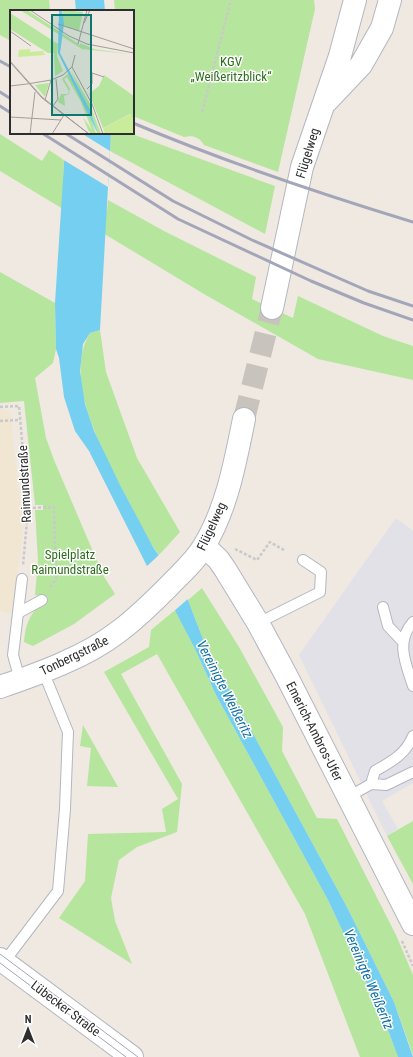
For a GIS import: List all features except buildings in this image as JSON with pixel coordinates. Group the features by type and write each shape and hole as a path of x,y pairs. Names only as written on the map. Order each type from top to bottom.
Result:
{"main road":[{"path":"339,0 338,20 340,56"},
{"name":"Flügelweg","path":"272,308 302,167 340,56 354,0"},
{"path":"322,106 361,65 382,28 390,0"},
{"name":"Flügelweg","path":"142,613 189,565 211,553 223,504 234,470 244,419"},
{"name":"Emerich-Ambros-Ufer","path":"211,553 258,623 413,924"},
{"name":"Tonbergstraße","path":"0,687 43,671 83,653 118,633 142,613"},
{"name":"Lübecker Straße","path":"2,960 132,1057"}],"lane":[{"path":"258,623 320,592 321,572 303,560"},
{"path":"20,680 13,655 22,579"},
{"path":"18,613 42,600"},
{"path":"383,607 388,626 403,642"},
{"path":"413,622 409,627 403,642 403,651 413,686"},
{"path":"2,960 58,891 65,809 68,732 43,671"},
{"path":"371,784 375,771 400,757 409,745 413,736"},
{"path":"348,797 371,784 386,786 413,772"}],"path":[{"path":"202,112 231,0"},
{"name":"Raimundstraße","path":"0,406 19,406 28,508 22,579"},
{"path":"0,421 20,420"},
{"path":"28,508 54,507 56,578 42,600"},
{"path":"211,553 236,549 257,560 270,542 284,550"}],"shaded area":[{"path":"0,410 10,410 23,533 12,614 0,611"},
{"path":"396,518 413,531 413,783 382,801 398,829 387,836 299,655"}],"green space":[{"path":"0,0 49,0 50,10 10,10 10,40 0,35"},
{"name":"KGV „Weißeritzblick“","path":"114,0 314,0 315,9 278,172 204,145 196,137 184,137 134,116 134,10 115,10"},
{"path":"0,134 42,161 49,150 64,160 63,184 107,211 108,200 164,231 256,277 252,299 293,318 298,296 383,336 413,346 413,380 318,359 204,294 0,171"},
{"path":"111,134 132,134 275,186 265,234 110,151"},
{"name":"Spielplatz Raimundstraße","path":"0,272 55,303 56,349 53,363 35,378 46,438 103,575 115,594 74,624 33,646 24,642 28,621 33,612 41,604 42,596 35,595 38,561 35,510 43,510 43,505 35,505 24,401 0,403"},
{"path":"100,330 106,372 137,458 180,532 159,555 143,529 109,464 90,419 84,396 81,373 82,352 90,333"},
{"path":"202,588 239,647 283,727 282,751 317,818 337,819 396,935 413,975 413,1055 394,1002 348,909 206,647 188,600"},
{"path":"175,610 216,695 328,900 385,1022 398,1057 360,1057 305,914 157,654 121,674 182,784 177,832 137,847 119,860 111,898 115,921 132,964 59,918 85,881 88,834 166,832 162,809 178,799 104,672 149,647 151,630"},
{"path":"83,725 118,787 87,786 91,748 80,746"},
{"path":"413,821 413,884 387,836"}],"water":[{"path":"75,0 104,0 105,10 76,10"},
{"name":"Vereinigte Weißeritz","path":"66,134 111,134 100,330 90,333 83,344 80,371 85,404 94,431 120,485 153,547 186,595 206,647 348,909 394,1002 413,1057 398,1057 385,1022 328,900 216,695 195,649 167,595 147,566 89,451 75,431 64,397 59,358 56,349 55,303"}],"pier":[{"path":"64,134 83,134 110,151 108,187 62,159"},
{"path":"160,554 189,598 173,612 166,596 146,567"}],"tunnel":[{"path":"244,419 272,308"}],"tram line":[{"path":"0,954 138,1057"},
{"path":"0,963 126,1057"}],"railway":[{"path":"0,61 10,66"},
{"path":"0,92 10,98"},
{"path":"0,106 10,112"},
{"path":"134,123 202,151 272,176 413,222"},
{"path":"44,134 178,219 311,281 364,303 413,320"},
{"path":"67,134 173,201 252,240 368,291 413,306"}]}
